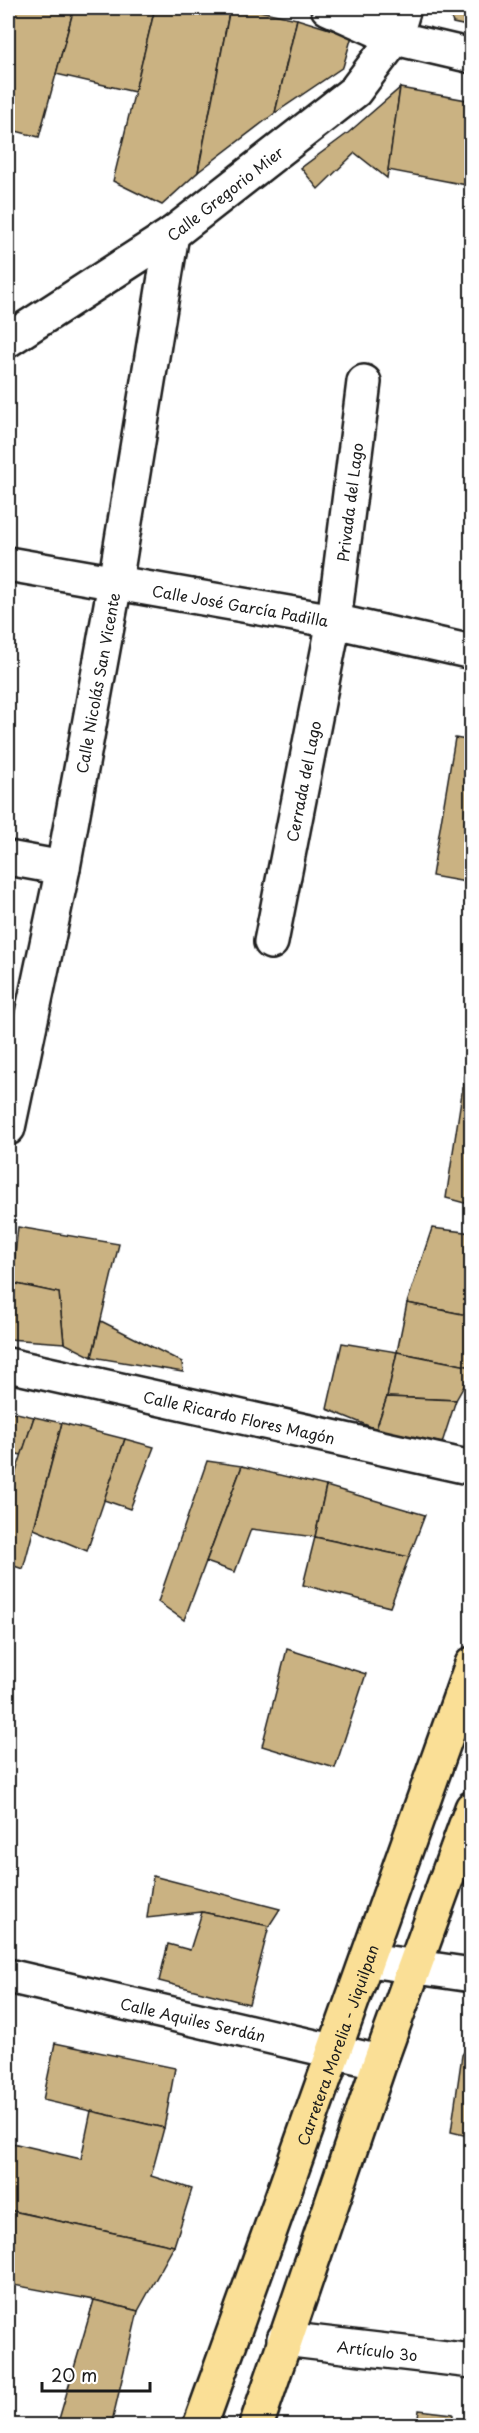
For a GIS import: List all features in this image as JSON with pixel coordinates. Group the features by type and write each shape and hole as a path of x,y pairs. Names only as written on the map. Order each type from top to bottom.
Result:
{"main road":[{"name":"Carretera Morelia - Jiquilpan","path":"200,2426 334,2051 369,1960 471,1664"},
{"path":"256,2426 380,2062 416,1968 471,1808"}],"street":[{"path":"328,8 400,23 471,56"},
{"name":"Calle Gregorio Mier","path":"8,340 172,234 355,91 400,23"},
{"name":"Calle Nicolás San Vicente","path":"8,1128 63,868 115,583 172,234"},
{"name":"Privada del Lago","path":"334,621 364,382"},
{"name":"Calle José García Padilla","path":"8,564 334,621 471,652"},
{"name":"Cerrada del Lago","path":"271,942 334,621"},
{"path":"8,858 63,868"},
{"name":"Calle Ricardo Flores Magón","path":"8,1365 471,1468"},
{"path":"369,1960 471,1975"},
{"name":"Calle Aquiles Serdán","path":"8,1976 380,2062"},
{"name":"Artículo 3o","path":"284,2339 471,2361"}],"building":[{"path":"8,8 74,8 39,137 8,129"},
{"path":"74,8 155,8 135,92 56,74"},
{"path":"155,8 230,8 198,172 162,205 113,181"},
{"path":"230,8 246,8 297,19 275,113 198,172"},
{"path":"448,8 472,8 472,27 453,23"},
{"path":"297,19 352,36 343,67 275,113"},
{"path":"400,88 387,178 355,153 318,189 301,168 348,133"},
{"path":"400,88 472,101 472,186 388,170"},
{"path":"455,738 472,741 472,883 432,876"},
{"path":"472,1049 472,1081 464,1080"},
{"path":"464,1080 472,1081 472,1205 446,1198"},
{"path":"18,1227 119,1244 92,1357 64,1343 59,1293 12,1283"},
{"path":"432,1228 472,1233 472,1316 407,1303"},
{"path":"12,1283 59,1293 64,1343 8,1339 8,1299"},
{"path":"407,1303 472,1316 472,1367 397,1352"},
{"path":"101,1321 182,1362 183,1372 92,1357"},
{"path":"342,1343 397,1352 387,1397 376,1429 327,1409"},
{"path":"397,1352 472,1367 472,1372 456,1400 387,1397"},
{"path":"387,1397 456,1400 442,1443 376,1429"},
{"path":"8,1411 34,1417 22,1455 8,1452"},
{"path":"34,1417 62,1423 23,1569 8,1564 8,1496"},
{"path":"62,1423 125,1439 87,1551 34,1529"},
{"path":"125,1439 154,1447 130,1509 104,1500"},
{"path":"207,1461 242,1466 184,1620 158,1602"},
{"path":"242,1466 326,1486 315,1537 251,1529 235,1572 206,1562"},
{"path":"326,1486 425,1515 409,1557 315,1537"},
{"path":"315,1537 409,1557 390,1607 303,1585"},
{"path":"287,1649 366,1674 335,1768 262,1746"},
{"path":"153,1876 280,1909 269,1926 202,1912 147,1918"},
{"path":"202,1912 269,1926 249,2004 159,1981 168,1944 190,1950"},
{"path":"472,2040 472,2137 451,2132 462,2055"},
{"path":"55,2043 175,2068 164,2128 43,2100"},
{"path":"91,2111 164,2128 151,2176 192,2189 174,2246 8,2210 8,2142 81,2159"},
{"path":"8,2210 174,2246 138,2311 94,2300 8,2284"},
{"path":"94,2300 138,2311 111,2426 57,2426"},
{"path":"419,2410 453,2414 452,2426 417,2426"}]}
